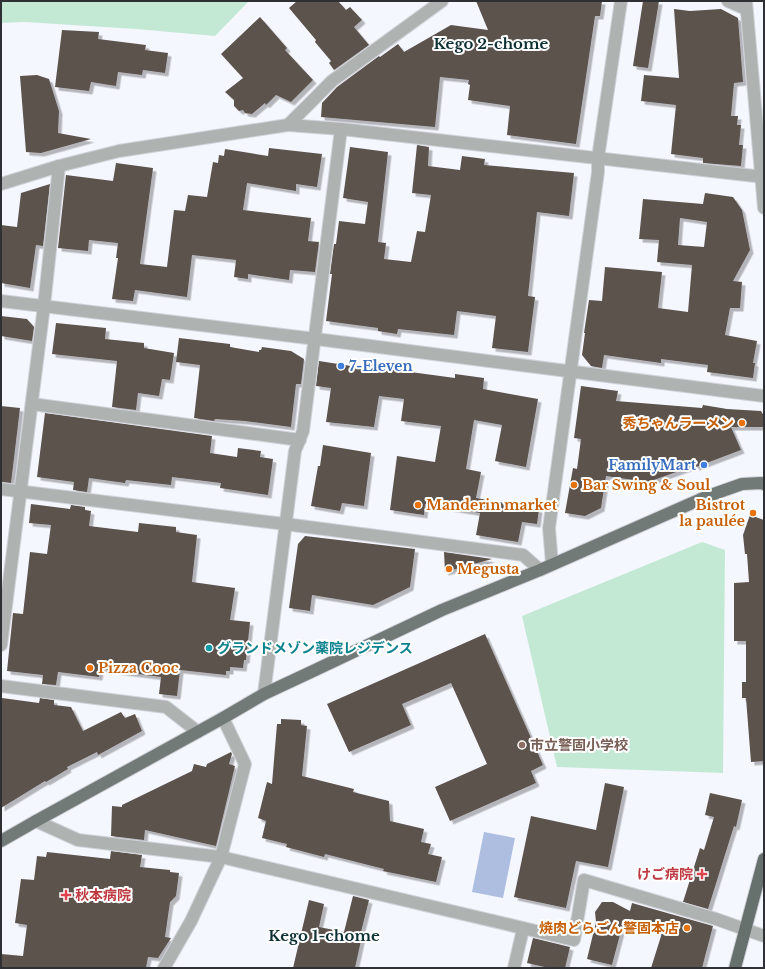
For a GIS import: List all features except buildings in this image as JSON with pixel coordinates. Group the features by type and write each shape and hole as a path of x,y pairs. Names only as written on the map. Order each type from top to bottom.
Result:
{"highway":[{"path":"734,968 764,860"}],"main road":[{"path":"1,841 264,694 442,610 540,570 708,496 742,484 764,484"}],"street":[{"path":"288,125 332,81 442,1"},
{"path":"552,564 548,528 598,172 598,158 621,1"},
{"path":"728,1 746,5 763,176 764,208"},
{"path":"1,184 59,166 119,151 288,125 341,129 763,176"},
{"path":"264,694 295,451 303,431 316,339 341,129"},
{"path":"1,645 44,306 59,166"},
{"path":"1,301 316,339 764,396"},
{"path":"32,404 300,440"},
{"path":"1,489 523,555 540,570"},
{"path":"1,686 166,707 198,732"},
{"path":"164,968 191,921 221,857 245,764 223,718"},
{"path":"36,821 78,840 221,857 574,940 584,880 716,919 764,936"},
{"path":"514,968 523,929"}],"green space":[{"path":"1,1 249,1 215,36 136,29 24,22 1,23"},
{"path":"702,542 725,550 723,773 557,767 522,616"}],"water":[{"path":"484,832 515,838 503,898 472,892"}],"place":[{"name":"7-Eleven","path":"341,366"},
{"name":"秀ちゃんラーメン","path":"742,423"},
{"name":"FamilyMart","path":"704,465"},
{"name":"Bar Swing & Soul","path":"574,485"},
{"name":"Manderin market","path":"418,505"},
{"name":"Bistrot la paulée","path":"753,513"},
{"name":"Megusta","path":"449,569"},
{"name":"グランドメゾン薬院レジデンス","path":"209,648"},
{"name":"Pizza Cooc","path":"90,668"},
{"name":"市立警固小学校","path":"522,745"},
{"name":"けご病院","path":"702,874"},
{"name":"秋本病院","path":"66,895"},
{"name":"焼肉どらごん警固本店","path":"687,928"}],"district":[{"name":"Kego 2-chome","path":"491,44"},
{"name":"Kego 1-chome","path":"324,936"}]}
